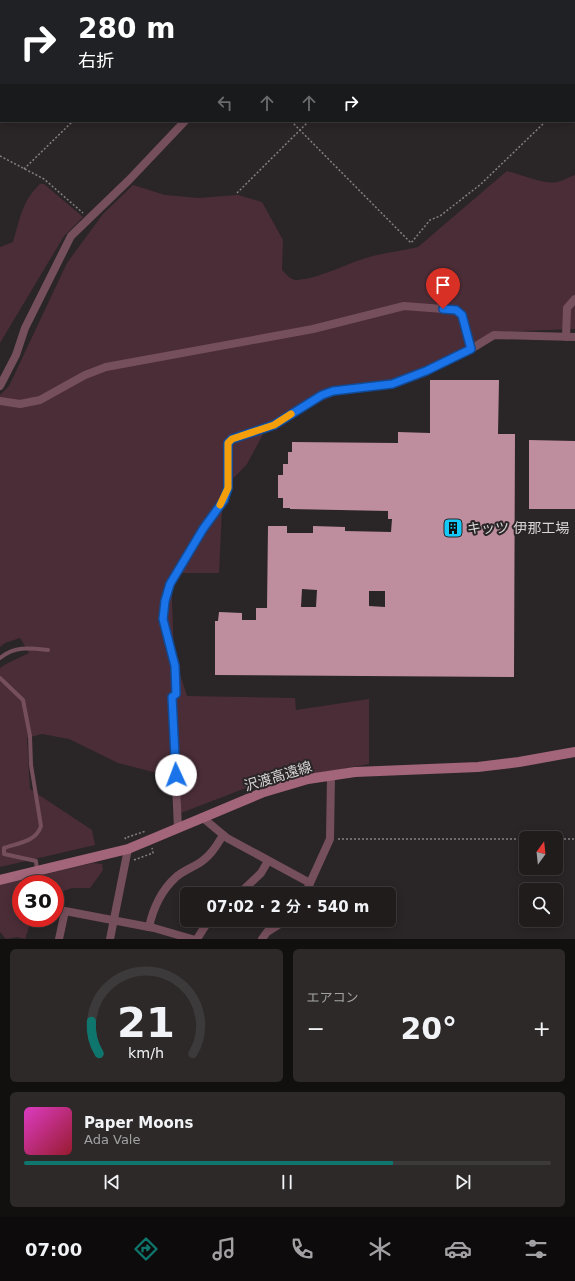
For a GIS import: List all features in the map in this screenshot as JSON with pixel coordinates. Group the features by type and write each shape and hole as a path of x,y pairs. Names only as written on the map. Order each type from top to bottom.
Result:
{"main road":[{"name":"沢渡高遠線","path":"0,880 128,849 264,792 308,779 355,772 478,767 519,762 575,752"}],"street":[{"path":"0,386 10,371 25,328 71,236 90,219 184,122"},
{"path":"566,337 567,308 575,299"},
{"path":"0,401 20,404 40,400 85,375 106,367 313,330 404,306 456,310 462,315 471,349"},
{"path":"178,828 172,697 176,694 175,666 163,619 165,601 174,577 203,529 224,500 228,488 228,443 232,439 274,425 322,395 333,391 392,384 426,371 471,349 494,335 575,337"},
{"path":"308,887 330,839 331,776"},
{"path":"202,818 223,835 310,883"},
{"path":"149,927 153,912 160,897 175,878 198,864 215,850 223,835"},
{"path":"110,939 128,849"},
{"path":"246,887 261,873 268,861"},
{"path":"59,939 65,911 149,927 169,935 192,939"},
{"path":"197,939 205,927"},
{"path":"262,939 267,932 275,927"}],"lane":[{"path":"0,658 10,650 30,648 48,650"},
{"path":"0,678 23,700 30,736 31,765 41,826 39,834 34,838 4,848 4,854 36,861 37,871"}],"path":[{"path":"24,169 72,122"},
{"path":"292,122 411,242 430,220 440,216 481,184 545,122"},
{"path":"237,193 308,122"},
{"path":"0,156 44,179 90,219"},
{"path":"125,838 146,830"},
{"path":"330,839 519,839"},
{"path":"563,839 575,839"},
{"path":"134,860 153,853"}],"shaded area":[{"path":"507,171 552,183 562,181 575,175 575,329 493,332 428,367 395,380 358,386 269,423 247,464 223,489 219,573 171,573 174,656 187,696 295,698 296,710 369,699 369,764 251,786 181,813 180,769 153,772 118,763 69,739 42,734 27,738 30,789 92,830 95,845 0,867 0,668 29,653 20,638 5,643 0,647 0,395 9,386 67,263 103,214 133,185 165,195 198,198 238,195 262,202 283,240 282,270 292,279 307,279 373,256 418,247"},
{"path":"40,184 44,184 83,217 64,236 0,343 0,247 13,242 25,204"},
{"path":"93,863 102,864 103,870 90,888 72,888 64,891 64,875 42,875"},
{"path":"12,882 12,927 29,927 25,939 17,937 6,939 0,932 0,885"}],"building":[{"name":"キッツ 伊那工場","path":"430,380 499,380 498,434 515,434 514,677 215,675 215,621 218,621 219,612 242,613 242,620 256,620 256,608 267,608 268,526 287,526 287,533 313,533 313,526 345,527 345,531 391,532 392,519 388,519 388,511 283,508 283,498 278,498 278,475 283,475 283,464 288,464 288,452 292,452 292,442 398,443 398,432 430,433","holes":["302,589 317,590 316,607 301,607","369,591 385,591 385,607 369,606"]},
{"name":"キッツ 伊那工場","path":"529,440 575,441 575,509 529,509"}],"slow traffic":[{"path":"220,505 224,500 228,488 228,443 232,439 274,425 291,414"}],"place":[{"name":"キッツ 伊那工場","path":"453,528"}],"route":[{"path":"176,775 172,697 176,694 175,666 163,619 165,601 170,584 186,556 224,500 228,488 228,443 232,439 274,425 322,395 333,391 392,384 426,371 471,349 462,315 456,310 443,309"}]}
